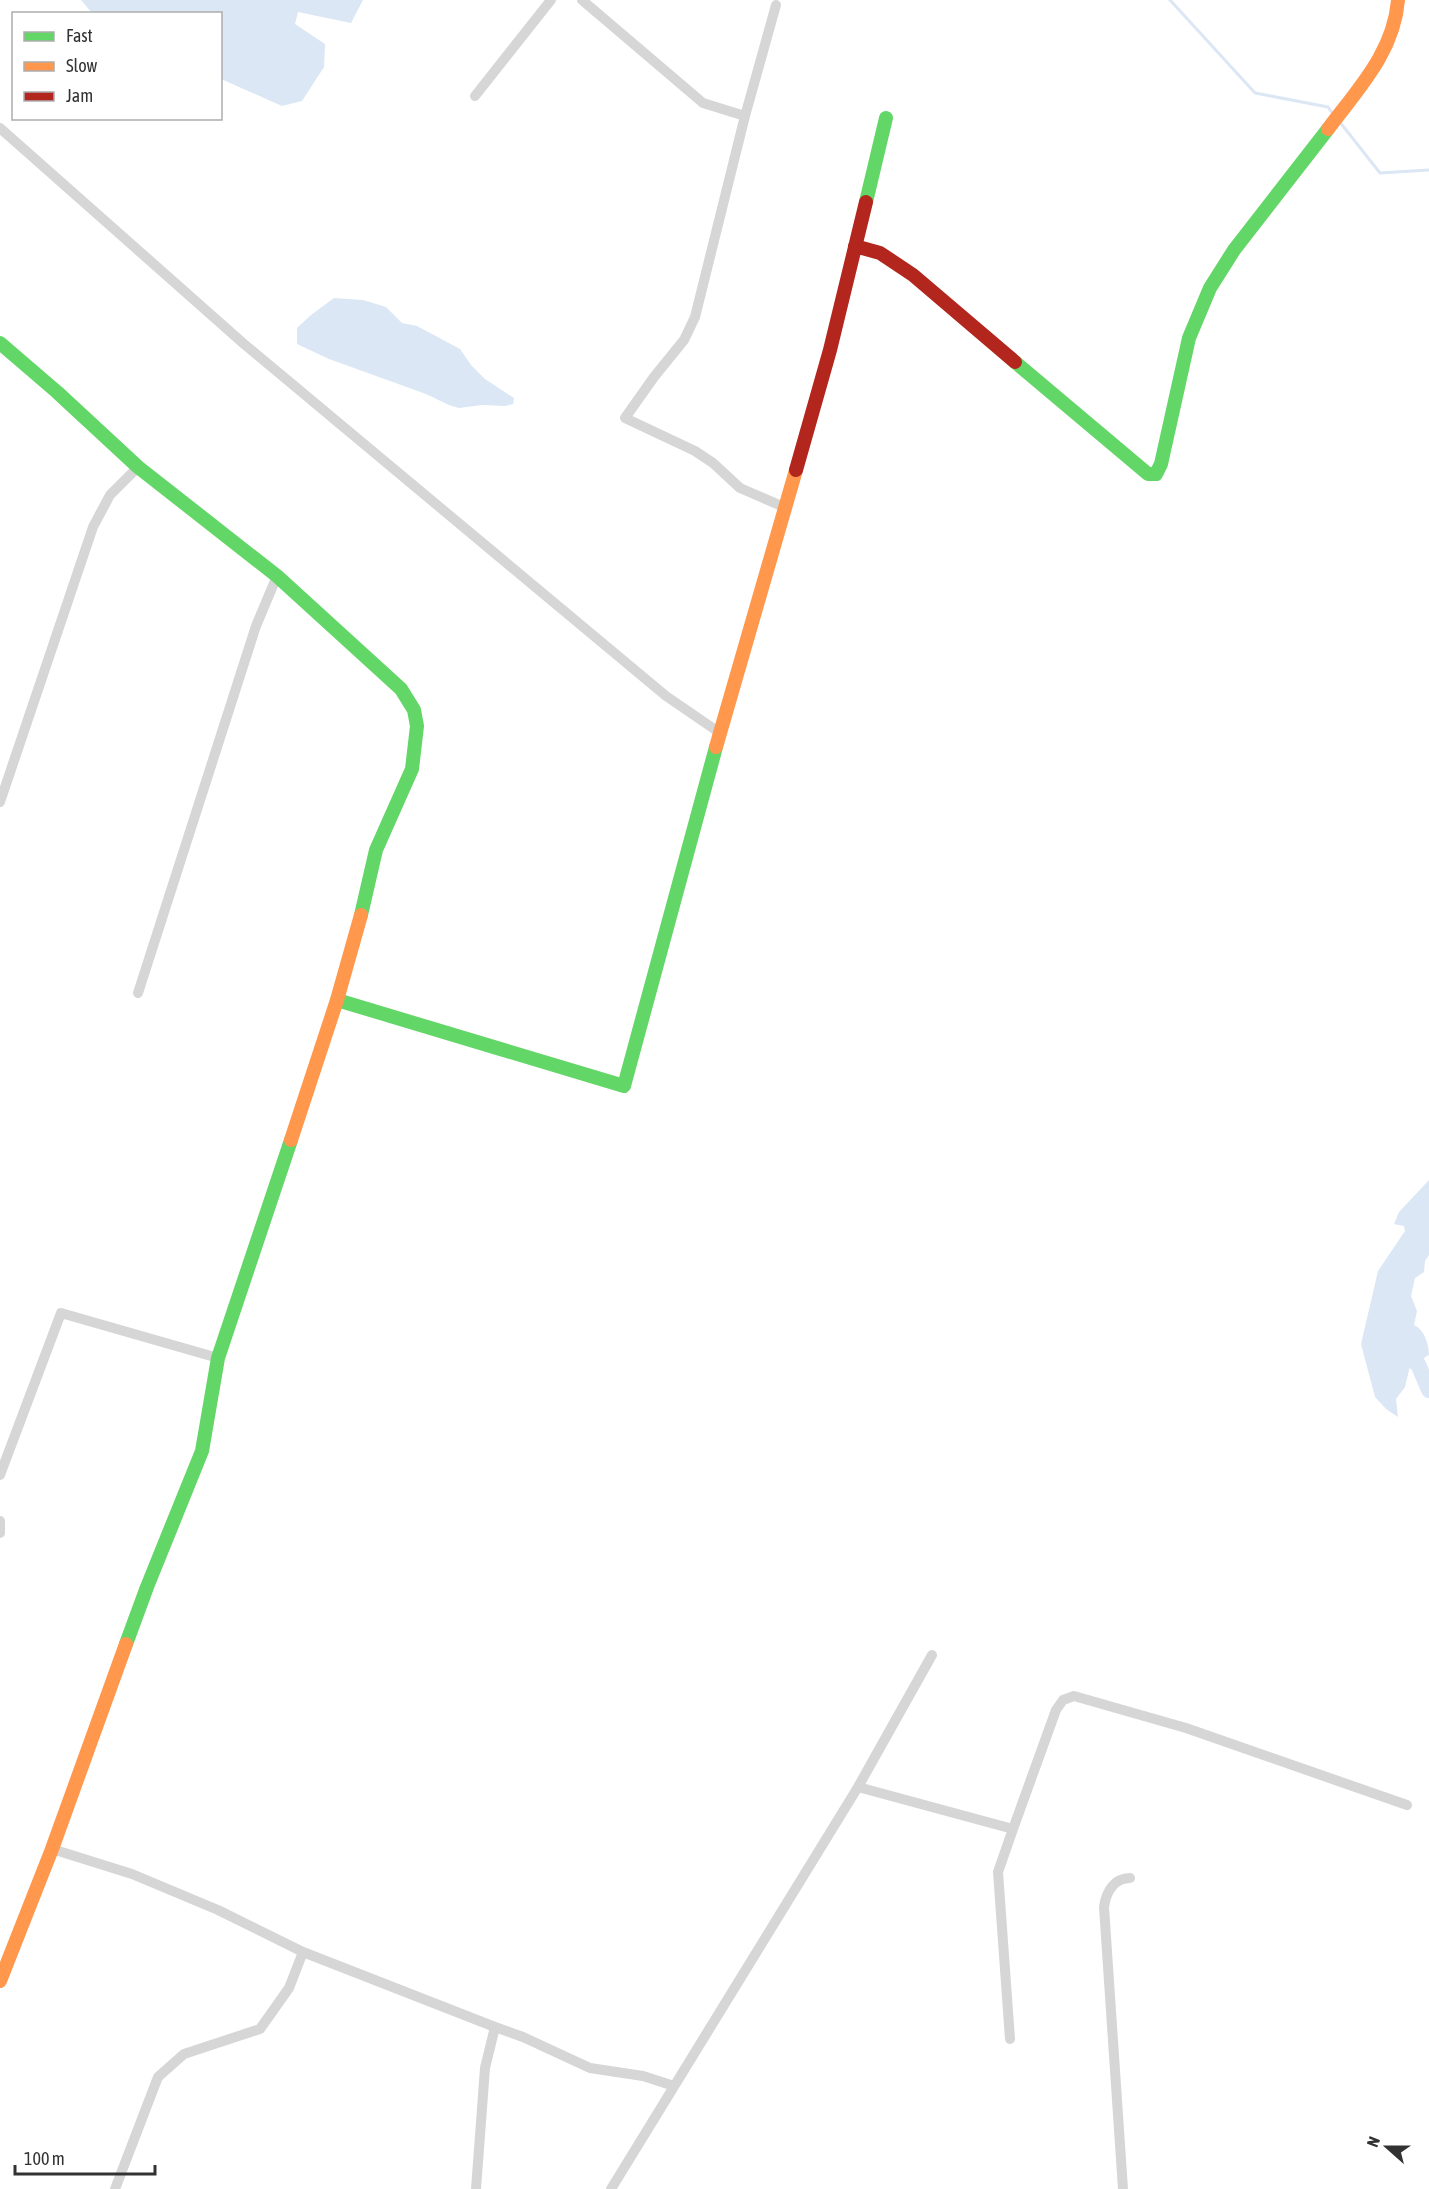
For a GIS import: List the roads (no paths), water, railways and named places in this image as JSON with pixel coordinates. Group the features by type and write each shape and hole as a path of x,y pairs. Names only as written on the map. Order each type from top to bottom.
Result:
{"street":[{"path":"475,96 551,0"},
{"path":"582,0 698,99 715,108 745,116"},
{"path":"855,246 880,252 913,275 1132,461 1148,474 1155,474 1161,464 1189,338 1210,288 1234,250 1371,73 1388,44 1396,18 1398,0"},
{"path":"776,5 690,330 625,418 695,451 713,463 740,488 784,507"},
{"path":"337,1000 624,1086 720,732 830,350 886,118"},
{"path":"0,128 253,352 666,696 720,732"},
{"path":"0,343 138,467 277,576 401,689 414,710 417,726 412,770 376,850 361,917 337,1000 218,1358 202,1451 147,1587 52,1849 0,1981"},
{"path":"0,802 93,527 110,495 138,467"},
{"path":"138,993 256,626 277,576"},
{"path":"0,1475 61,1312 218,1358"},
{"path":"0,1521 0,1533"},
{"path":"611,2189 858,1787 932,1655"},
{"path":"1010,2039 998,1872 1056,1710 1063,1700 1074,1696 1186,1728 1407,1805"},
{"path":"858,1787 1013,1830"},
{"path":"52,1849 132,1874 218,1910 303,1952 523,2037 590,2068 643,2076 674,2086"},
{"path":"1123,2189 1104,1907 1111,1888 1122,1878 1130,1878"},
{"path":"115,2189 158,2077 184,2054 260,2030 289,1988 303,1952"},
{"path":"476,2189 484,2068 495,2028"}],"waterway":[{"path":"1170,0 1255,93 1328,107 1333,114"},
{"path":"1339,121 1380,173 1429,170"},
{"path":"1401,1351 1418,1364 1429,1390"}]}
